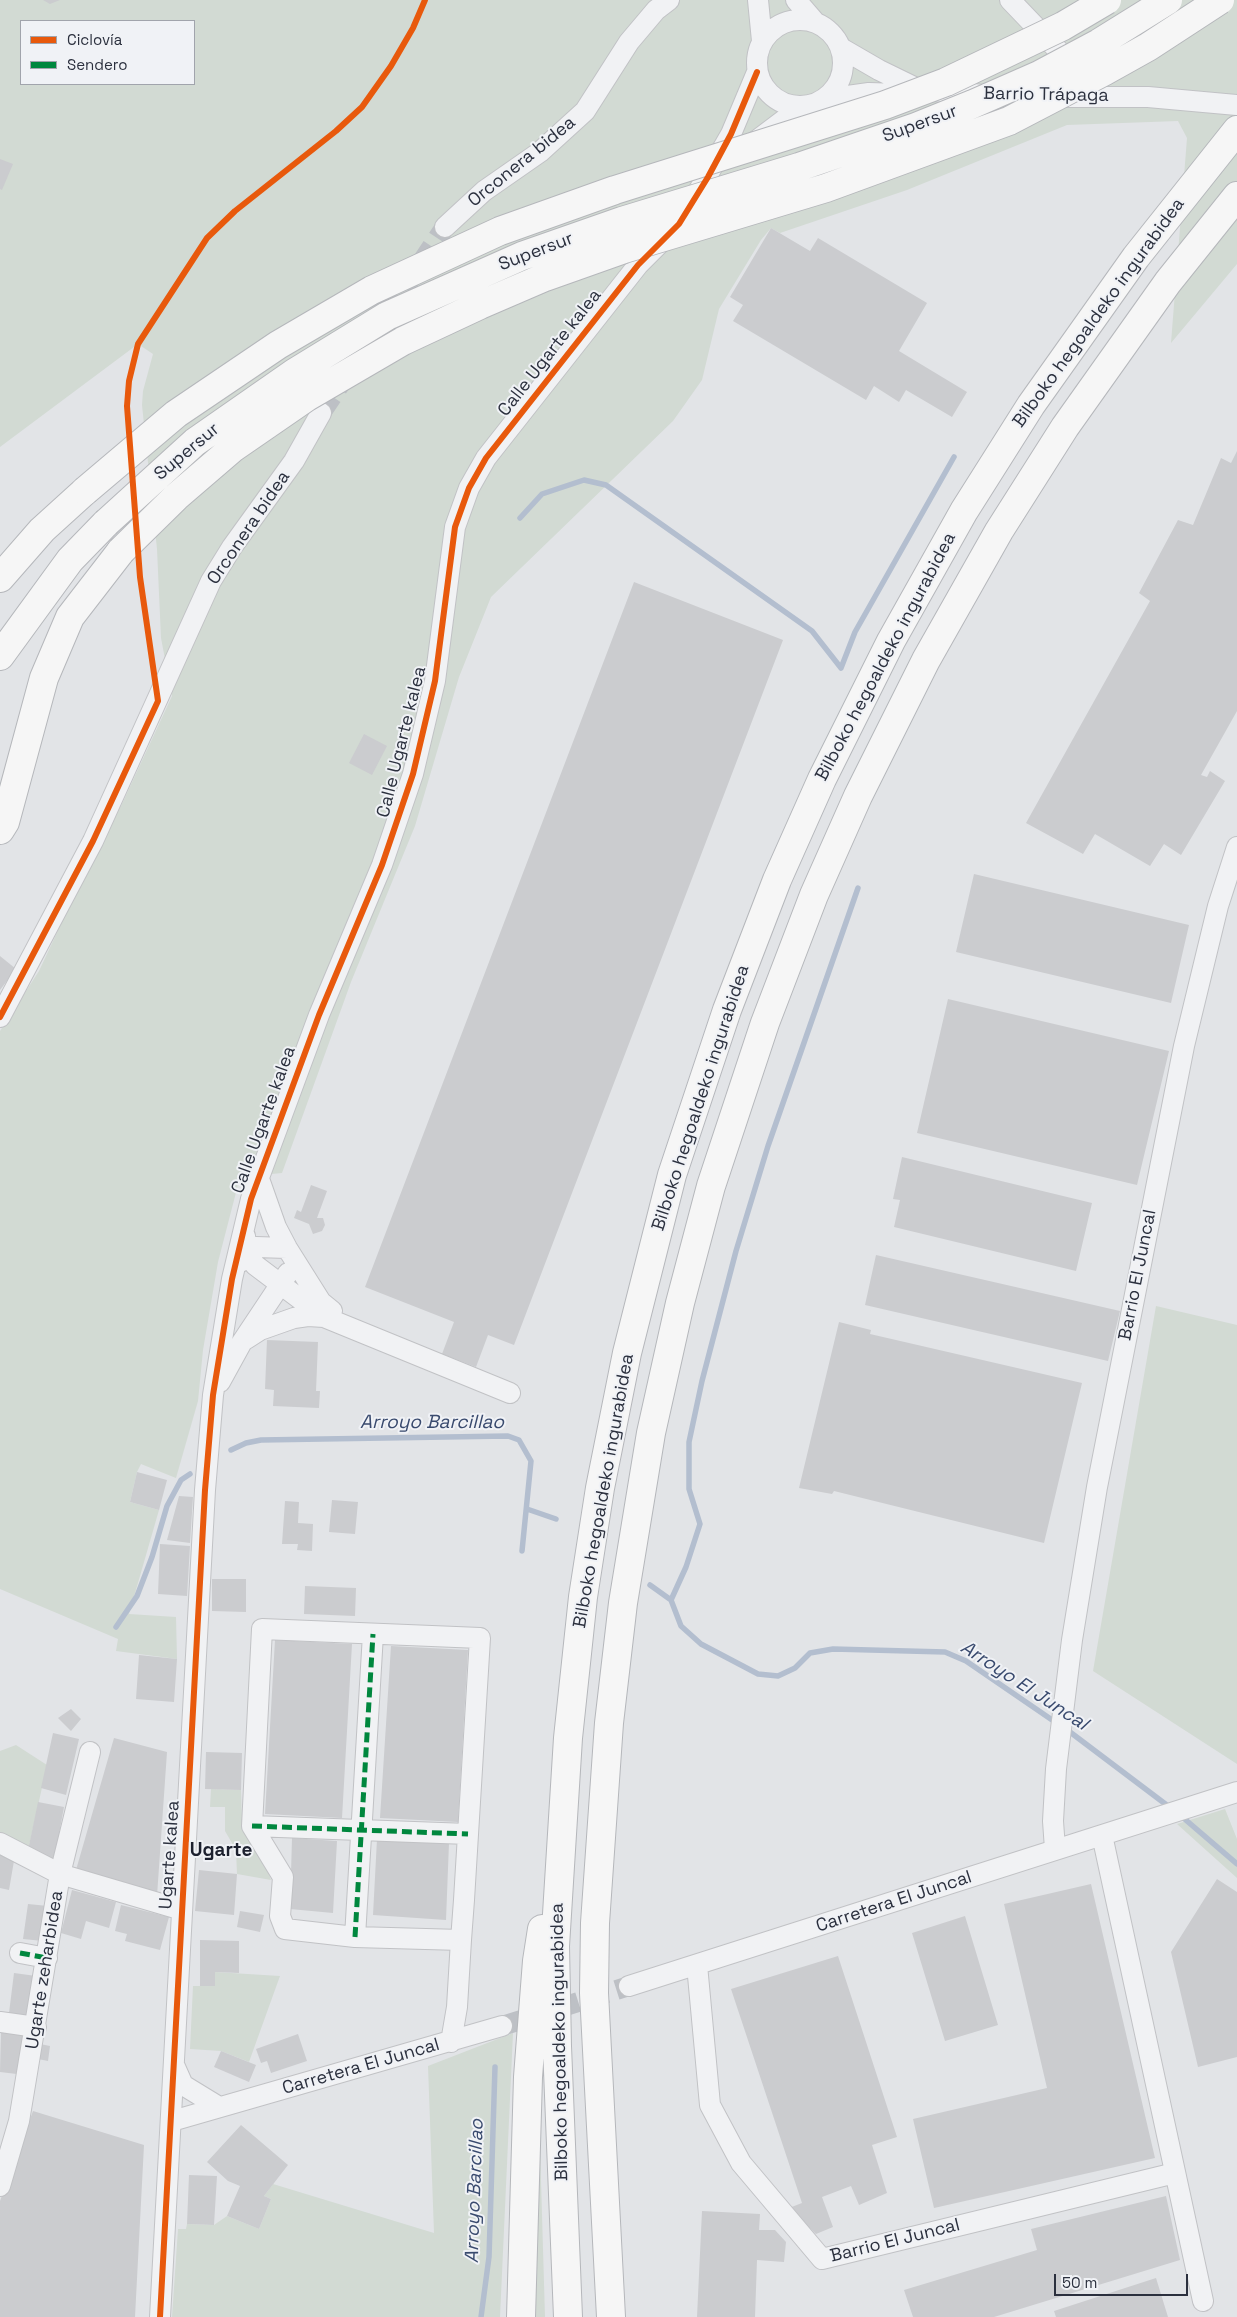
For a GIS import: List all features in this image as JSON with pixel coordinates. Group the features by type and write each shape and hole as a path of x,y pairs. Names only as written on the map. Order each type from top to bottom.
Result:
{"highway":[{"name":"Supersur","path":"0,578 42,530 176,414 278,345 372,290 500,231 615,190 885,105 946,82 1063,26 1106,0"},
{"name":"Supersur","path":"0,656 70,560 106,523 195,442 294,373 387,316 522,256 622,221 799,167 916,127 973,104 1038,75 1099,42 1168,0"},
{"path":"0,830 5,822 44,678 70,617 121,551 176,497 232,448 307,398 403,341 480,305 544,278 624,249 826,188 1009,121 1131,57 1220,0"},
{"name":"Bilboko hegoaldeko ingurabidea","path":"568,2317 557,2046 555,1946 570,1710 583,1598 600,1488 627,1353 672,1175 705,1072 752,943 802,823 867,686 964,510 1012,434 1073,343 1182,197 1237,130"},
{"name":"Bilboko hegoaldeko ingurabidea","path":"611,2317 594,1993 596,1923 609,1723 623,1603 648,1451 680,1302 711,1186 744,1085 800,931 858,796 903,704 976,570 1042,463 1106,366 1168,282 1237,196"},
{"path":"521,2317 528,2077 537,1960 563,1804"}],"street":[{"name":"Orconera bidea","path":"445,227 484,191 540,152 584,111 629,42 656,10 669,0"},
{"path":"758,0 762,40 756,61 757,72 763,86 773,97 786,104 801,107 814,105 826,99 836,89 842,76 844,62 841,48 831,32 815,22 796,0"},
{"path":"1010,0 1100,96"},
{"path":"762,40 772,29 785,22 800,19 815,22"},
{"path":"841,48 879,70 920,90"},
{"name":"Calle Ugarte kalea","path":"213,1395 227,1311 251,1199 258,1176 319,1015 382,864 410,783 435,681 455,527 469,488 486,458 626,280 679,224 708,177 731,134 757,72"},
{"name":"Barrio Trápaga","path":"826,99 869,94 900,94 920,90 1011,98 1148,97 1237,105"},
{"path":"708,177 801,107"},
{"name":"Orconera bidea","path":"0,1017 93,841 211,581 232,547 294,461 321,413"},
{"name":"Barrio El Juncal","path":"1056,1849 1053,1821 1059,1745 1096,1487 1184,1046 1218,906 1237,847"},
{"path":"258,1176 272,1219 291,1255 321,1302 352,1330"},
{"path":"251,1199 245,1236 246,1253 255,1265 324,1317 510,1394"},
{"path":"227,1311 233,1297 238,1265 246,1253 256,1247 291,1255"},
{"path":"213,1395 242,1342 282,1284 291,1255"},
{"path":"242,1342 278,1323 308,1316 324,1317"},
{"name":"Ugarte kalea","path":"160,2317 205,1490 213,1395"},
{"path":"451,2042 457,2007 462,1940 480,1638 262,1629 252,1826 283,1878 280,1916 285,1929 355,1937 462,1940"},
{"path":"355,1937 373,1634"},
{"name":"Ugarte zeharbidea","path":"0,2186 19,2121 60,1874 90,1752"},
{"name":"Carretera El Juncal","path":"629,1986 1237,1792"},
{"path":"252,1826 468,1834"},
{"path":"1102,1835 1203,2301"},
{"path":"0,1843 60,1874 182,1910"},
{"path":"20,1953 47,1958"},
{"name":"Barrio El Juncal","path":"697,1965 710,2105 741,2163 822,2259 1175,2173"},
{"path":"0,2022 36,2027"},
{"name":"Carretera El Juncal","path":"172,2121 502,2026"},
{"path":"174,2066 183,2085 220,2107"}],"shaded area":[{"path":"0,0 1237,0 1237,264 1171,343 1187,138 1178,121 1067,125 907,190 780,233 771,228 761,240 719,309 702,380 673,421 491,597 459,677 415,826 351,982 282,1173 240,1177 218,1262 203,1350 198,1401 176,1478 141,1464 137,1472 130,1502 159,1510 129,1614 176,1617 177,1659 116,1651 118,1639 0,1589 0,1031 39,971 83,877 121,806 172,696 161,638 157,549 142,405 143,391 153,354 138,344 0,447"},
{"path":"1156,1306 1237,1325 1237,1764 1093,1671"},
{"path":"16,1745 47,1765 27,1855 0,1839 0,1751"},
{"path":"211,1789 241,1790 242,1820 246,1836 267,1869 271,1880 237,1874 236,1850 225,1831 225,1807 210,1807"},
{"path":"1225,1809 1237,1839 1237,1878 1177,1824"},
{"path":"215,1972 280,1976 249,2062 221,2051 190,2049 193,1986 215,1986"},
{"path":"513,2033 500,2317 172,2317 178,2229 186,2229 187,2224 214,2225 227,2216 259,2229 271,2199 264,2196 273,2184 434,2233 428,2066"},
{"path":"539,2112 545,2317 529,2317"}],"building":[{"path":"43,0 60,0 50,4"},
{"path":"0,159 13,164 2,190 0,189"},
{"path":"771,228 810,251 818,238 927,303 899,351 967,392 952,417 906,390 899,402 874,386 866,400 733,321 743,305 730,297"},
{"path":"1237,451 1237,711 1201,775 1207,777 1210,771 1225,781 1181,855 1164,844 1150,866 1095,834 1083,854 1026,823 1150,601 1139,593 1178,520 1193,525 1221,458 1231,463"},
{"path":"634,582 783,640 514,1345 488,1335 476,1367 442,1354 454,1322 365,1287"},
{"path":"364,734 387,746 372,775 349,763"},
{"path":"974,874 1189,925 1171,1003 956,952"},
{"path":"0,956 16,969 0,990"},
{"path":"948,999 1169,1051 1137,1185 917,1133"},
{"path":"902,1157 1092,1203 1076,1271 894,1227 900,1200 893,1199"},
{"path":"311,1185 327,1191 317,1218 323,1218 325,1225 322,1231 313,1234 309,1224 294,1218 297,1210 301,1212"},
{"path":"876,1255 1120,1311 1108,1361 865,1305"},
{"path":"839,1322 871,1330 870,1334 1082,1383 1044,1543 834,1491 832,1494 799,1488"},
{"path":"267,1340 318,1342 316,1391 320,1391 319,1408 273,1406 274,1390 265,1389"},
{"path":"137,1472 167,1480 159,1510 130,1502"},
{"path":"179,1496 193,1497 190,1543 167,1540"},
{"path":"332,1500 358,1502 355,1534 329,1532"},
{"path":"285,1501 299,1502 298,1523 313,1524 312,1551 297,1550 298,1544 282,1544"},
{"path":"160,1544 190,1546 187,1596 158,1594"},
{"path":"212,1579 246,1579 246,1612 212,1611"},
{"path":"305,1586 356,1588 355,1616 304,1614"},
{"path":"275,1640 352,1644 342,1818 265,1814"},
{"path":"391,1646 468,1650 458,1822 380,1818"},
{"path":"139,1655 177,1659 174,1702 136,1699"},
{"path":"71,1709 81,1719 71,1731 58,1718"},
{"path":"53,1733 79,1739 66,1795 41,1788"},
{"path":"114,1738 167,1752 157,1896 76,1870"},
{"path":"206,1752 242,1753 241,1790 205,1789"},
{"path":"38,1802 64,1807 59,1834 68,1836 63,1862 27,1855"},
{"path":"292,1838 337,1841 333,1913 290,1909"},
{"path":"377,1839 449,1843 446,1920 373,1915"},
{"path":"0,1853 15,1855 9,1890 0,1888"},
{"path":"199,1870 237,1874 234,1915 195,1911"},
{"path":"1217,1879 1237,1892 1237,2057 1198,2067 1171,1952"},
{"path":"1091,1884 1155,2158 934,2208 913,2119 1047,2088 1004,1904"},
{"path":"72,1890 116,1902 109,1928 86,1921 81,1939 61,1933"},
{"path":"28,1904 48,1906 43,1941 23,1939"},
{"path":"121,1905 169,1917 160,1950 125,1941 127,1934 115,1931"},
{"path":"240,1911 264,1915 260,1932 237,1927"},
{"path":"965,1916 998,2025 945,2041 912,1933"},
{"path":"200,1940 239,1941 239,1973 215,1972 215,1986 200,1986"},
{"path":"838,1956 897,2137 872,2145 887,2193 859,2205 851,2186 822,2197 833,2227 816,2234 789,2208 802,2203 731,1989"},
{"path":"14,1973 36,1976 30,2016 9,2013"},
{"path":"1,2031 29,2034 25,2075 0,2072"},
{"path":"298,2034 307,2061 271,2073 267,2061 261,2063 256,2049"},
{"path":"40,2044 50,2046 48,2061 38,2059"},
{"path":"221,2051 256,2065 249,2082 214,2067"},
{"path":"33,2111 144,2145 135,2317 0,2317 0,2201"},
{"path":"241,2125 288,2165 264,2196 271,2199 259,2229 227,2216 240,2186 228,2181 207,2162"},
{"path":"189,2175 217,2176 214,2225 187,2224"},
{"path":"1166,2196 1180,2260 994,2317 913,2317 904,2290 1037,2250 1031,2229"},
{"path":"702,2211 760,2214 759,2230 775,2230 786,2242 784,2262 757,2260 755,2317 697,2317"},
{"path":"1156,2278 1168,2317 1056,2317 1054,2311"}],"waterway":[{"path":"520,518 542,494 584,480 606,485 812,631 841,668 855,632 954,457"},
{"path":"671,1600 686,1567 700,1524 689,1489 689,1442 702,1381 736,1251 768,1146 858,888"},
{"name":"Arroyo Barcillao","path":"231,1450 246,1443 261,1440 508,1436 519,1440 531,1461 522,1551"},
{"name":"Arroyo Barcillao","path":"116,1627 137,1596 152,1557 167,1506 181,1480 190,1474"},
{"path":"527,1509 556,1519"},
{"name":"Arroyo El Juncal","path":"650,1585 671,1600 681,1626 701,1644 758,1674 778,1676 795,1668 810,1653 833,1649 945,1652 966,1661 1058,1724"},
{"name":"Arroyo El Juncal","path":"1066,1729 1172,1809"},
{"name":"Arroyo El Juncal","path":"1180,1815 1237,1864"},
{"name":"Arroyo Barcillao","path":"481,2317 489,2257 495,2067"}],"tunnel":[{"path":"321,413 445,227"},
{"path":"502,2026 629,1986"}],"marked path":[{"path":"355,1937 373,1634"},
{"path":"252,1826 468,1834"},
{"path":"20,1953 47,1958"}],"cycle path":[{"path":"0,1017 93,841 158,701 140,577 127,406 129,381 138,344 207,238 235,211 336,131 362,107 391,66 413,28 425,0"},
{"path":"160,2317 205,1490 213,1395 232,1279 251,1199 319,1015 382,865 413,774 435,681 455,527 469,488 486,458 638,265 679,224 708,177 731,134 757,72"}],"district":[{"name":"Ugarte","path":"221,1851"}]}
